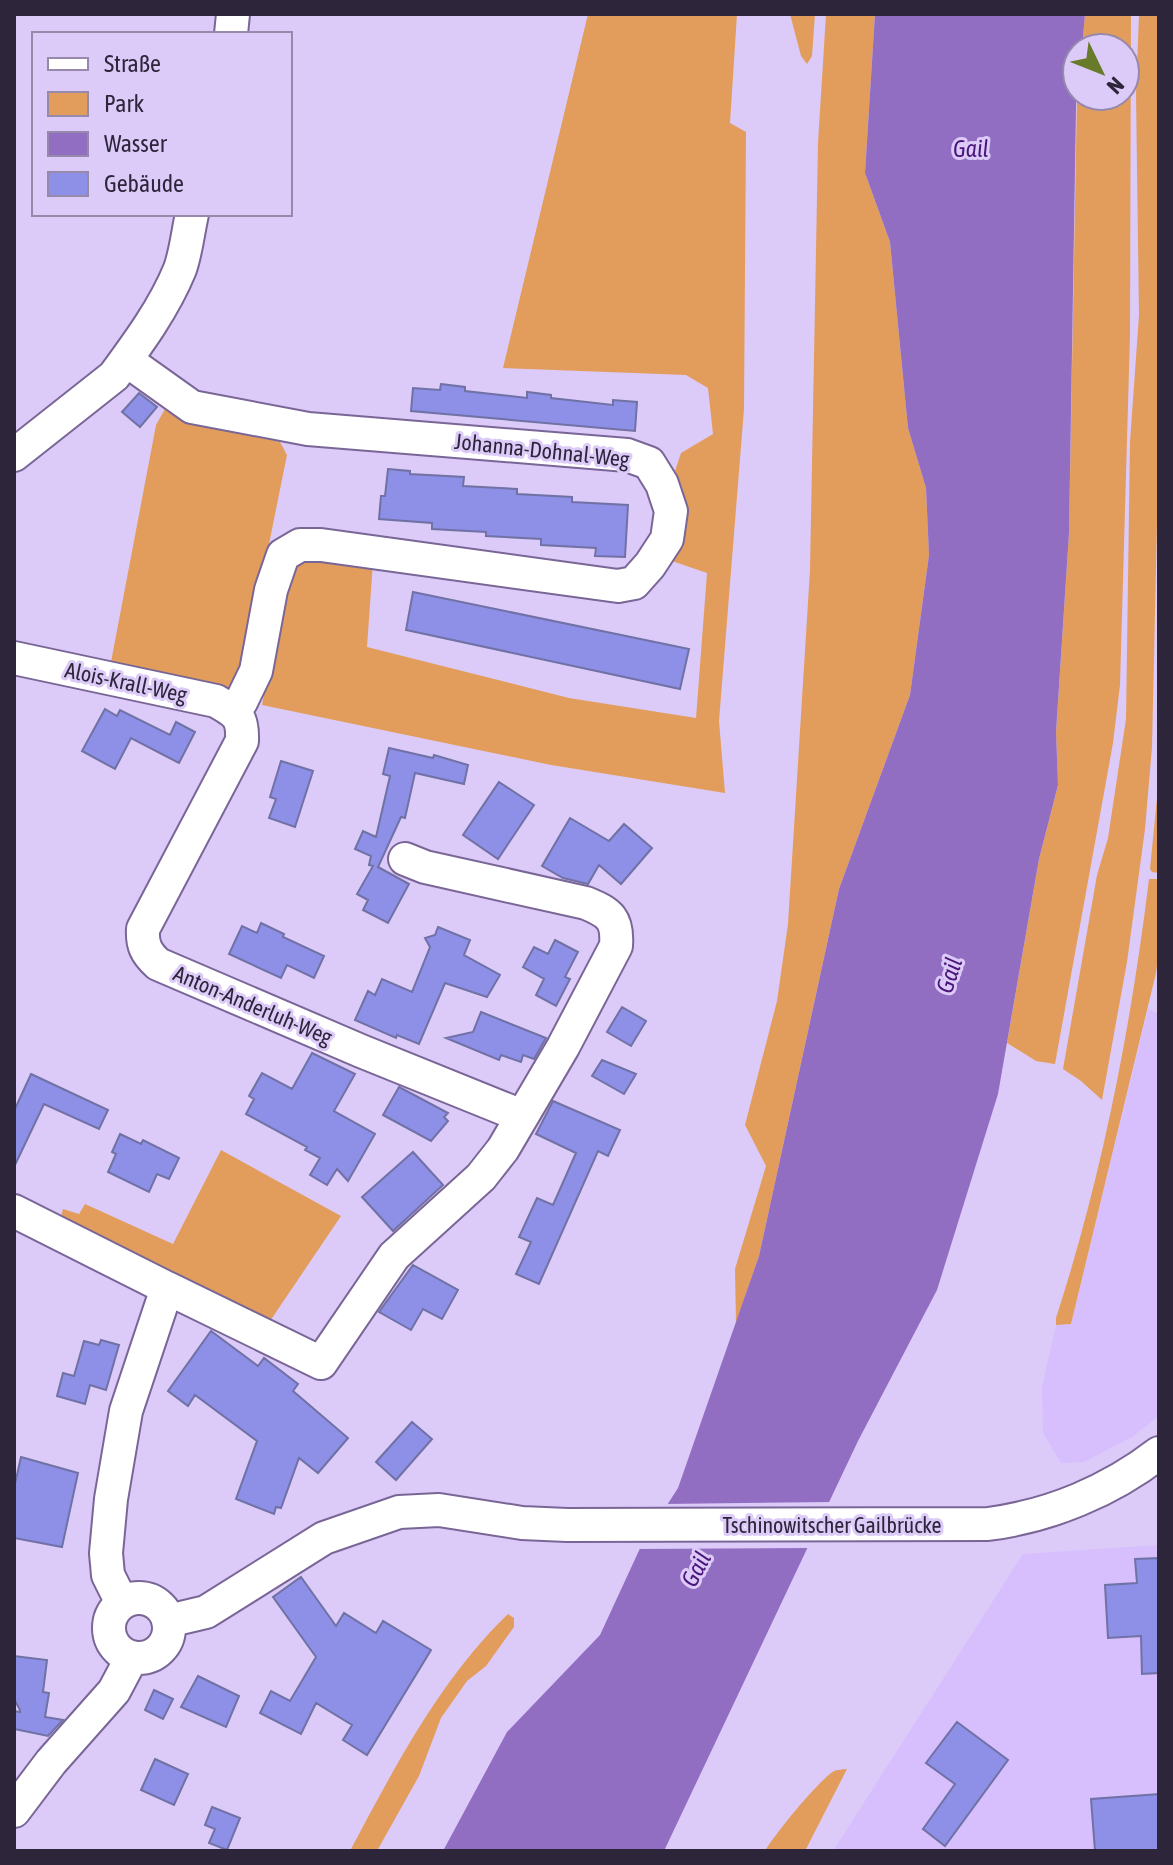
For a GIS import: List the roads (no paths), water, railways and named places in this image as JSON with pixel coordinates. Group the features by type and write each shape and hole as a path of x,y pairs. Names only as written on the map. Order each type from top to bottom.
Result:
{"street":[{"path":"14,455 114,376 126,360 155,320 180,268 192,216"},
{"name":"Johanna-Dohnal-Weg","path":"126,360 192,407 279,424 308,429 627,455 649,463 662,484 671,511 667,539 650,565 634,583 618,586 321,545 300,545 283,555 271,590 256,671 241,702 232,710"},
{"name":"Alois-Krall-Weg","path":"14,658 216,701 232,710"},
{"name":"Anton-Anderluh-Weg","path":"232,710 243,725 242,741 143,929 143,942 148,955 158,964 522,1116"},
{"path":"14,1211 321,1363 394,1256 481,1177 503,1149 563,1047 616,946 617,928 606,911 586,903 425,867 405,859"},
{"path":"122,1603 108,1575 106,1553 111,1499 126,1411 167,1288"},
{"name":"Tschinowitscher Gailbrücke","path":"168,1621 206,1612 324,1538 399,1512 439,1510 522,1523 567,1525 988,1524 1018,1520 1089,1496 1136,1471 1159,1453"},
{"path":"133,1598 156,1602 164,1610 168,1621 169,1630 163,1646 149,1656 132,1657 115,1646 109,1628 115,1609 133,1598"},
{"path":"14,1811 51,1762 114,1691 132,1657"}],"water":[{"name":"Gail","path":"875,14 1085,14 1083,32 1061,32 1061,112 1076,112 1069,533 1056,732 1058,785 1039,859 998,1094 937,1290 858,1441 664,1851 443,1851 507,1732 600,1635 642,1544 678,1488 759,1256 839,889 910,695 929,555 926,488 908,428 890,242 865,173"}]}
